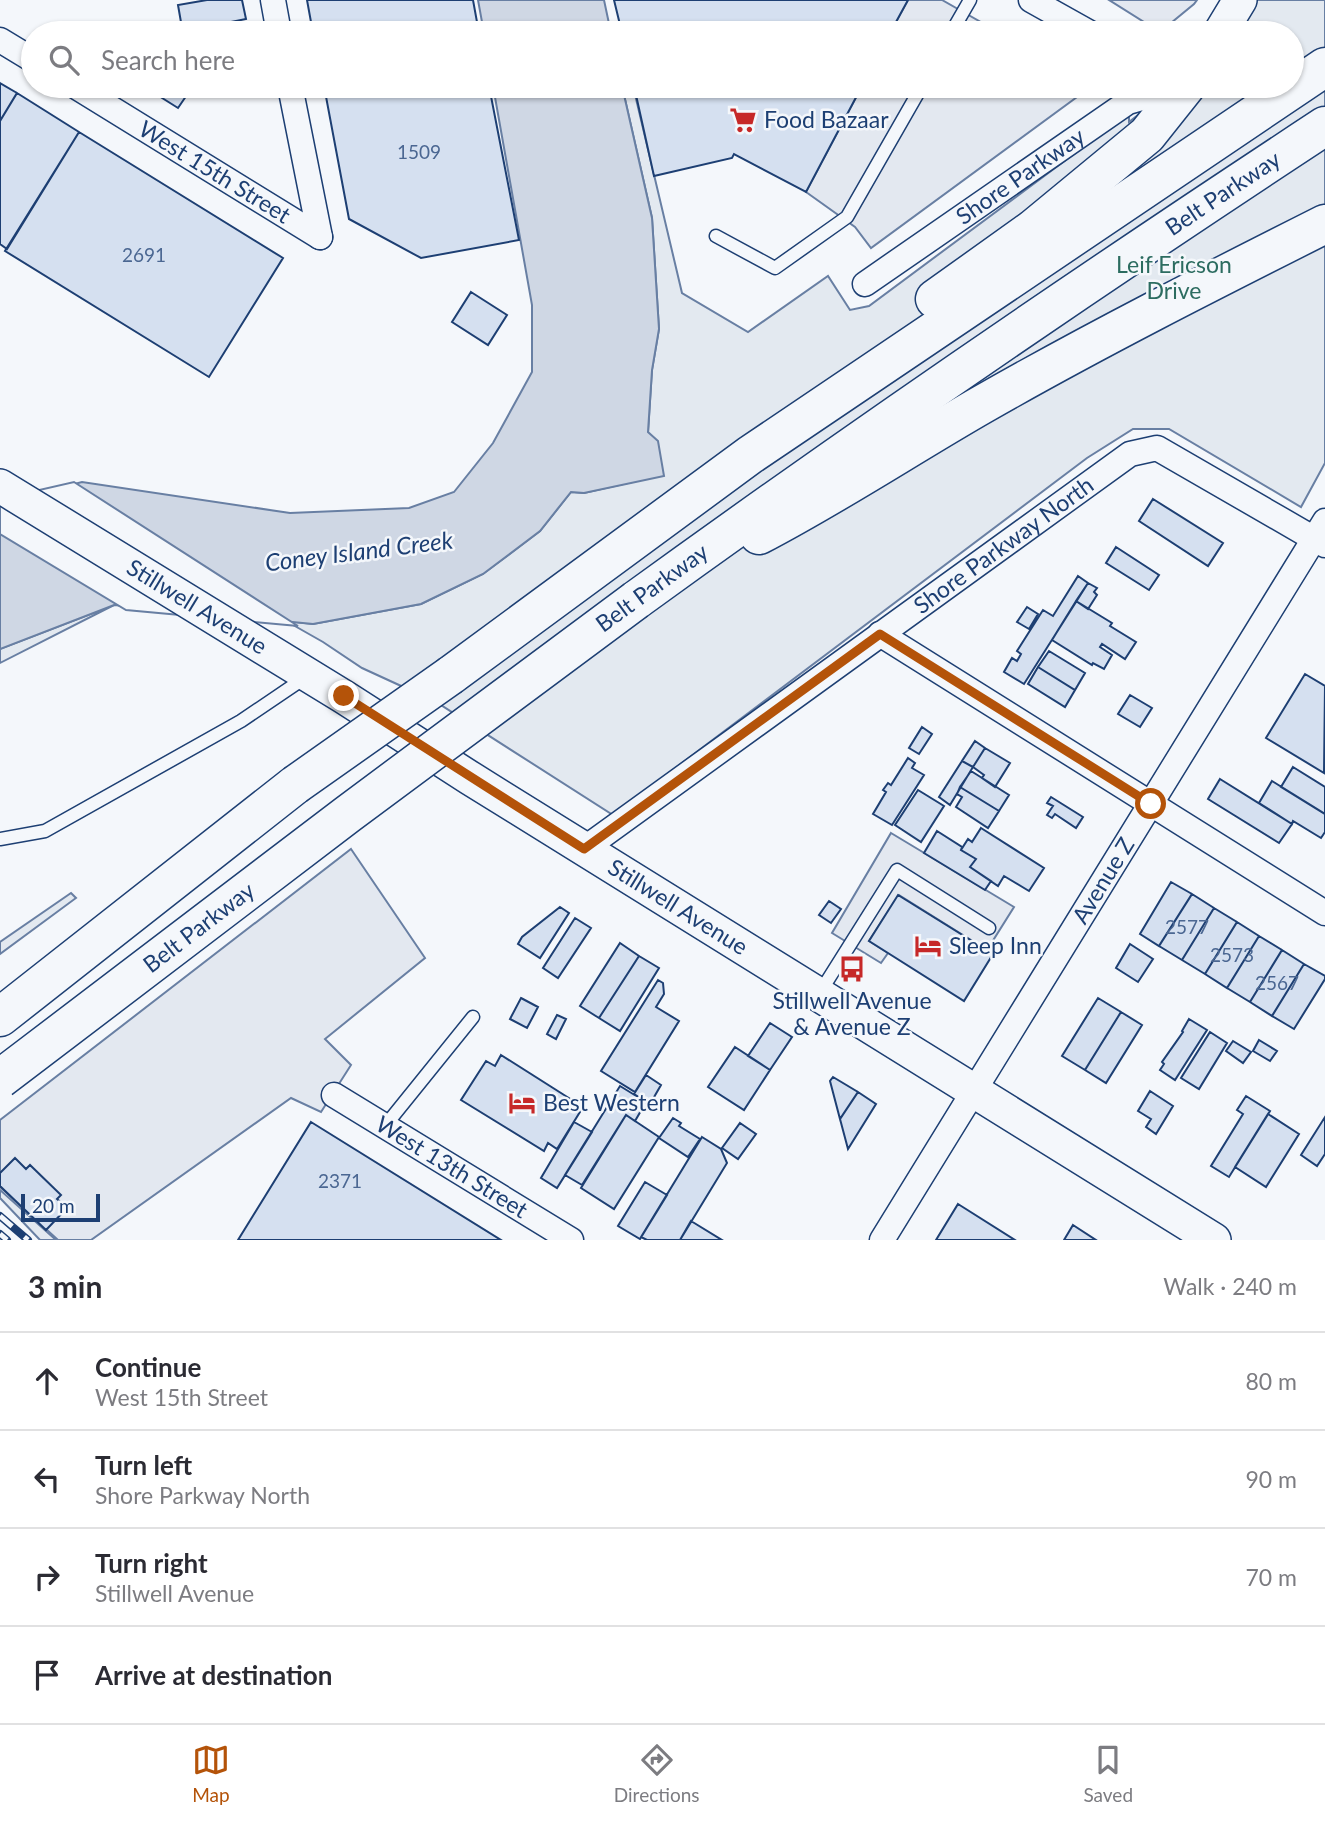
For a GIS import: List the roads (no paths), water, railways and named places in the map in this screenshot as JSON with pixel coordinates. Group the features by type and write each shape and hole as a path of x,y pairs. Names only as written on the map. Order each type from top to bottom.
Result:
{"highway":[{"path":"1304,81 1325,67"},
{"path":"750,455 877,341 1032,229 1147,135 1175,98"},
{"path":"0,1017 295,785 452,675 750,455 1279,98"},
{"name":"Belt Parkway","path":"0,1079 348,814 636,600 799,499 986,352 1325,126"},
{"path":"799,499 982,404 1156,309 1325,225"}],"main road":[{"path":"1227,21 1240,0"},
{"name":"Stillwell Avenue","path":"0,486 344,696 584,849 1214,1240"}],"street":[{"path":"273,0 277,21"},
{"path":"1031,0 1069,21"},
{"path":"0,40 21,53"},
{"name":"West 15th Street","path":"94,98 320,237 292,98"},
{"name":"Shore Parkway","path":"865,284 1128,102 1142,98"},
{"name":"Shore Parkway North","path":"584,849 1130,454 1157,448 1321,535"},
{"name":"Avenue Z","path":"882,1240 1151,804 1321,535"},
{"path":"880,634 1325,913"},
{"name":"West 13th Street","path":"334,1095 571,1240"}],"lane":[{"path":"958,21 970,0"},
{"path":"716,236 775,268 847,217 915,98"},
{"path":"0,839 45,831 241,721 309,675"},
{"path":"819,995 897,870 989,928"},
{"path":"384,1126 473,1017"}],"water":[{"path":"478,0 604,0 608,21 482,21"},
{"name":"Coney Island Creek","path":"495,98 625,98 652,218 659,329 652,370 648,432 658,441 664,476 584,493 571,492 540,531 483,574 421,604 313,624 114,605 0,649 0,503 82,482 290,513 409,508 454,492 493,443 532,372 532,305"}],"railway":[{"path":"0,1216 28,1240"},
{"path":"0,1234 7,1240"}],"place":[{"name":"Food Bazaar","path":"743,120"},
{"name":"Sleep Inn","path":"928,946"},
{"name":"Stillwell Avenue & Avenue Z","path":"852,969"},
{"name":"Best Western","path":"522,1103"}],"park label":[{"name":"Leif Ericson Drive","path":"1174,278"}]}
